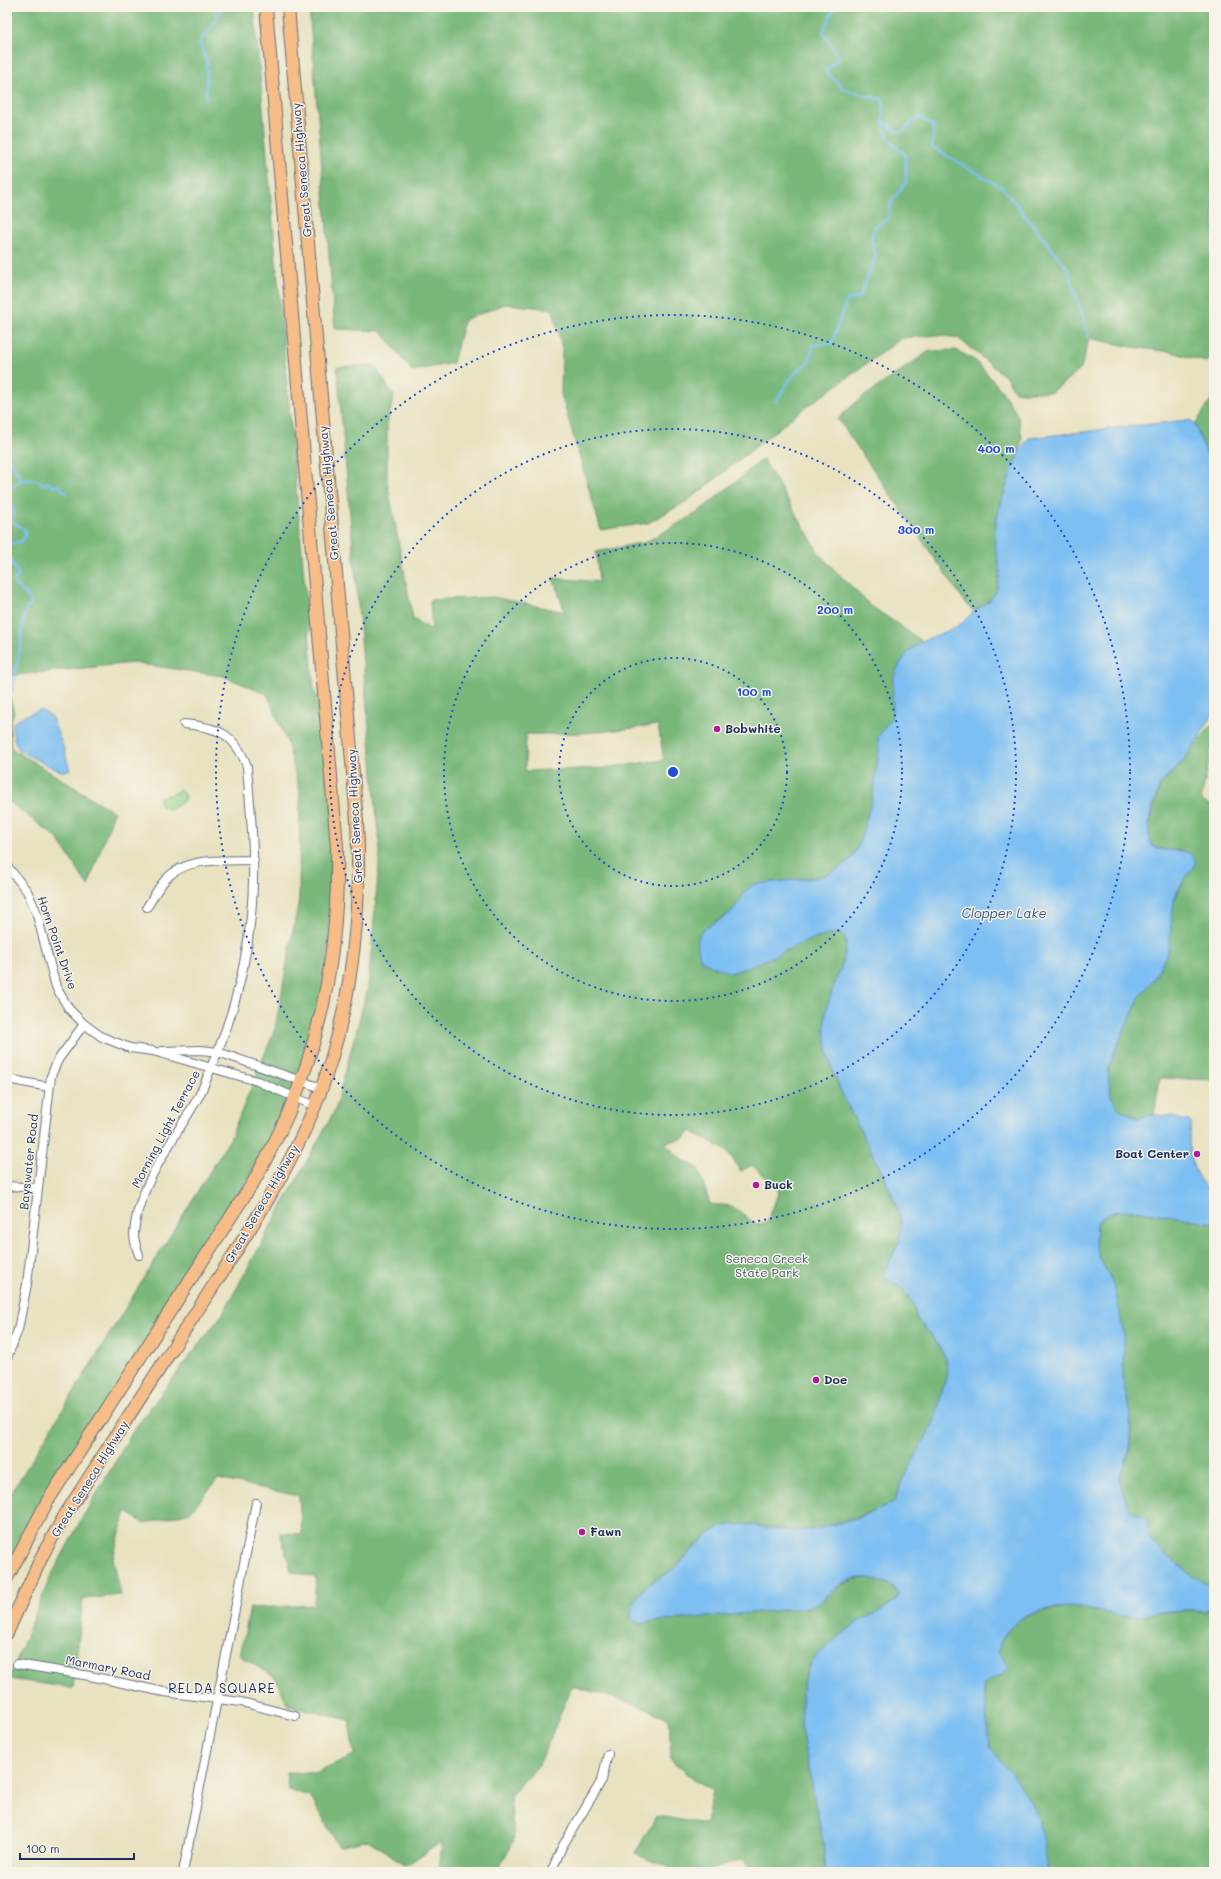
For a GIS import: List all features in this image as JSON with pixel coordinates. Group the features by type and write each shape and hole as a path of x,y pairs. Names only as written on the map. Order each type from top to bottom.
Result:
{"main road":[{"name":"Great Seneca Highway","path":"7,1578 47,1502 254,1181 273,1146 295,1097 310,1054 326,995 336,914 337,847 266,7"},
{"name":"Great Seneca Highway","path":"7,1633 43,1554 65,1515 247,1234 286,1168 315,1106 321,1088 344,1010 352,967 357,927 360,865 288,7"}],"street":[{"name":"Morning Light Terrace","path":"139,1255 134,1236 143,1198 153,1174 200,1094 218,1052 232,1014 244,965 252,910 254,860 247,766 241,751 226,734 213,728 184,724"},
{"path":"147,907 165,880 183,867 201,862 254,860"},
{"name":"Horn Point Drive","path":"7,866 27,891 36,912 56,986 69,1009 84,1024 102,1037 130,1048 153,1052 257,1081 315,1106"},
{"name":"Bayswater Road","path":"7,1358 18,1330 27,1284 51,1076 58,1060 84,1024"},
{"name":"Horn Point Drive","path":"153,1052 201,1050 218,1052 321,1088"},
{"path":"7,1079 49,1087"},
{"path":"7,1186 38,1188"},
{"path":"183,1872 256,1503"},
{"name":"Marmary Road","path":"17,1664 90,1676 164,1692 241,1702 295,1716"},
{"path":"551,1872 562,1847 602,1780 608,1754"}],"green space":[{"path":"7,7 254,7 314,691 326,716 337,861 323,1006 288,1114 17,1556 7,1581 7,1500 230,1139 275,1029 299,899 300,792 287,741 267,694 223,676 133,663 7,676"},
{"path":"309,7 1214,7 1214,357 1206,362 1172,352 1131,347 1089,338 1081,369 1052,392 1015,392 1006,377 958,338 939,335 902,338 794,416 689,500 648,523 601,530 561,394 562,348 553,309 505,304 464,320 453,363 412,371 381,331 335,329"},
{"path":"956,350 976,361 1002,391 1018,416 1022,438 1019,452 1001,501 996,520 995,544 1000,572 997,589 990,600 974,612 965,602 838,419 855,403 929,351"},
{"name":"Seneca Creek State Park","path":"374,365 394,396 387,424 387,481 413,619 432,630 430,600 493,597 565,612 553,578 599,582 596,552 646,542 697,513 763,459 821,556 871,606 922,641 907,653 893,700 892,717 878,737 879,751 872,800 859,844 852,858 837,870 820,877 755,884 729,914 714,922 714,968 721,968 731,973 745,969 813,939 841,933 845,937 845,955 826,1009 825,1037 828,1054 846,1102 870,1148 898,1208 902,1225 901,1238 886,1267 888,1280 902,1288 913,1303 917,1319 934,1339 946,1358 947,1374 934,1422 903,1480 894,1502 875,1511 817,1529 791,1531 764,1526 733,1525 695,1546 673,1569 642,1590 637,1601 633,1621 638,1623 793,1609 825,1599 842,1584 858,1579 874,1578 894,1587 898,1595 895,1601 884,1609 856,1623 817,1655 808,1669 803,1683 801,1729 823,1842 826,1872 753,1872 743,1859 704,1872 681,1872 635,1854 656,1816 706,1824 713,1790 695,1780 671,1760 669,1718 619,1699 572,1686 539,1765 510,1796 514,1840 497,1872 439,1872 442,1842 406,1865 368,1840 339,1847 310,1796 288,1790 286,1772 314,1773 354,1755 349,1720 288,1705 275,1677 240,1656 250,1608 314,1605 316,1578 291,1571 280,1533 302,1534 299,1496 218,1479 190,1512 144,1524 126,1511 113,1558 121,1595 83,1599 73,1688 9,1679 49,1580 81,1520 135,1428 223,1313 335,1110 368,987 380,853 337,367","holes":["658,725 664,760 603,768 525,771 526,734 592,732","691,1131 727,1151 741,1171 752,1165 779,1191 767,1223 756,1224 732,1206 710,1204 698,1168 681,1159 665,1143 685,1138"]},
{"path":"1214,395 1214,472 1195,425"},
{"path":"7,688 14,712 10,725 11,748 114,812 88,886 57,838 7,800"},
{"path":"1214,722 1214,735 1201,801 1214,806 1214,1080 1160,1078 1154,1115 1138,1118 1119,1110 1111,1096 1108,1071 1114,1053 1140,996 1153,981 1168,951 1174,901 1187,874 1193,868 1192,856 1180,850 1170,851 1154,847 1149,841 1148,834 1151,816 1161,784 1182,762"},
{"path":"181,790 185,797 182,802 170,810 161,806 159,801 160,797 170,795"},
{"path":"1134,1210 1214,1223 1214,1589 1207,1586 1178,1565 1153,1542 1148,1535 1148,1518 1129,1510 1119,1480 1130,1449 1130,1415 1123,1380 1122,1358 1110,1277 1099,1257 1095,1244 1096,1226 1099,1220 1107,1214 1117,1211"},
{"path":"1070,1607 1091,1609 1112,1614 1136,1616 1151,1613 1192,1610 1205,1612 1214,1607 1214,1872 1049,1872 1038,1818 989,1747 984,1691 985,1683 991,1679 1001,1677 1005,1661 998,1651 1002,1639 1016,1622 1035,1613"}],"water":[{"name":"Clopper Lake","path":"1187,420 1192,421 1195,425 1214,472 1214,712 1187,755 1160,786 1152,808 1149,835 1154,847 1164,850 1177,850 1189,853 1196,863 1179,887 1174,901 1168,951 1153,981 1140,996 1114,1053 1108,1071 1111,1096 1120,1110 1138,1118 1154,1115 1171,1116 1189,1121 1192,1125 1189,1142 1191,1160 1202,1183 1208,1189 1212,1185 1214,1187 1214,1223 1134,1210 1117,1211 1107,1214 1099,1220 1096,1226 1095,1244 1099,1257 1110,1277 1117,1297 1124,1336 1123,1380 1130,1415 1131,1437 1126,1462 1119,1480 1129,1510 1148,1518 1148,1535 1153,1542 1179,1565 1214,1589 1214,1607 1203,1610 1164,1611 1140,1616 1130,1616 1078,1607 1063,1607 1035,1613 1022,1619 1011,1627 1003,1637 998,1651 1005,1661 1008,1670 1000,1676 985,1683 984,1691 989,1747 1012,1773 1028,1798 1038,1818 1049,1872 826,1872 823,1842 801,1729 803,1683 808,1669 817,1655 856,1623 884,1609 895,1601 898,1595 894,1587 875,1579 861,1578 841,1584 821,1601 807,1607 638,1623 633,1621 631,1614 637,1598 644,1588 672,1570 701,1541 722,1527 740,1524 792,1531 805,1530 858,1518 894,1502 903,1480 934,1422 947,1374 946,1358 934,1339 917,1319 913,1303 902,1288 888,1280 884,1274 900,1239 901,1222 898,1209 880,1169 838,1085 828,1053 825,1036 826,1009 845,955 845,937 841,933 827,935 799,945 744,969 730,973 701,960 698,948 698,939 706,928 733,910 751,886 755,884 820,877 837,870 852,858 859,844 872,800 879,751 878,737 892,717 893,680 897,669 907,653 922,641 961,624 990,600 997,589 1000,572 995,544 996,520 1011,471 1019,452 1029,438"},
{"path":"41,710 51,716 64,749 70,770 62,771 53,768 22,752 16,745 13,733 13,723 23,716"}],"waterway":[{"path":"206,98 207,63 199,42 213,24 221,7"},
{"path":"835,7 823,32 839,58 825,71 844,89 883,100 883,121 900,133 919,117 934,126 932,147 1003,188 1068,269 1089,338"},
{"path":"776,402 794,374 809,362 813,345 832,343 847,300 860,297 876,255 871,238 875,226 888,219 891,202 906,182 905,154 890,140 883,121"},
{"path":"7,455 22,480 8,490 7,498 14,508 11,521 25,530 25,536 22,541 9,544 8,552 19,575 15,579 15,585 29,597 31,605 26,609 23,622 21,643 11,694"},
{"path":"22,480 34,479 43,484 49,483 52,486 61,486 62,490 67,493"}],"place":[{"name":"Bobwhite","path":"717,729"},
{"name":"Boat Center","path":"1197,1154"},
{"name":"Buck","path":"756,1185"},
{"name":"Doe","path":"816,1380"},
{"name":"Fawn","path":"582,1532"}],"district":[{"name":"RELDA SQUARE","path":"222,1688"}]}
